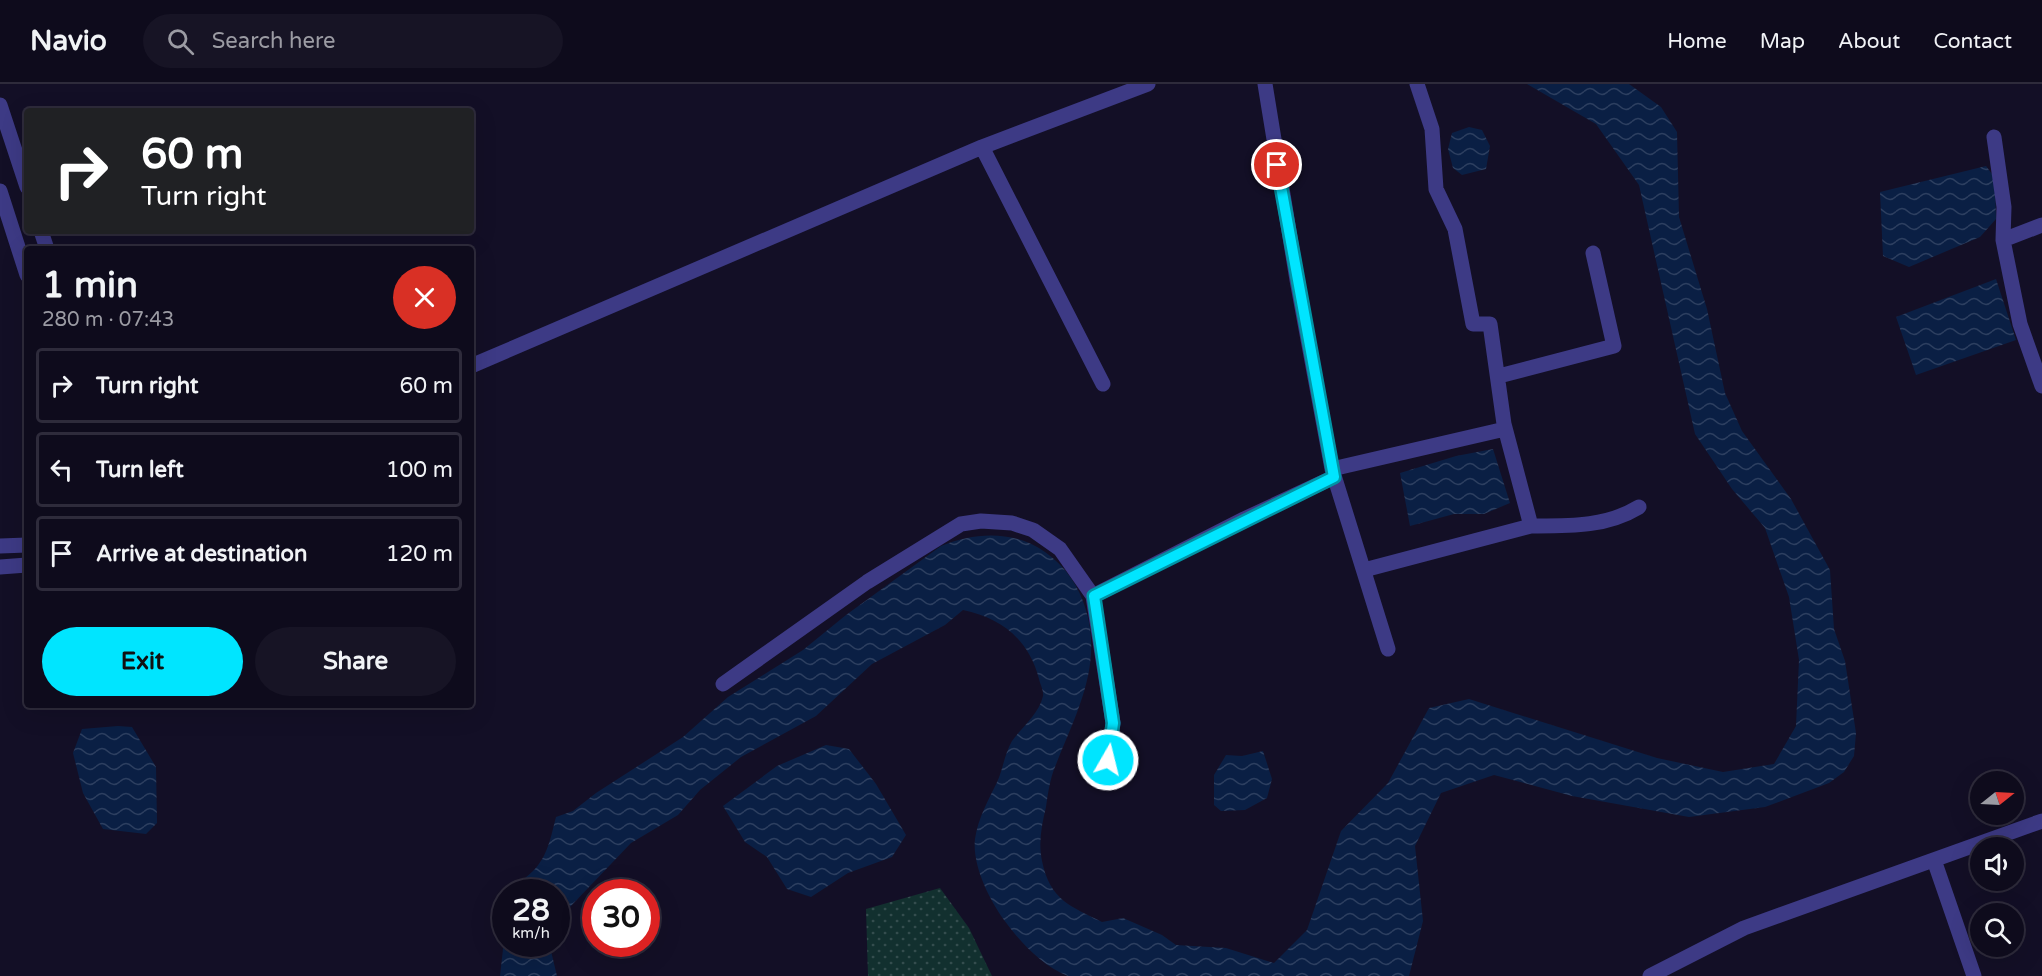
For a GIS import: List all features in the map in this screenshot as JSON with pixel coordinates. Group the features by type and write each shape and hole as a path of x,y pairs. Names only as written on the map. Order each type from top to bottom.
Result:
{"street":[{"path":"474,365 982,147 1148,84"},
{"path":"1266,84 1297,280 1333,472 1388,649"},
{"path":"1417,84 1432,129 1436,189 1455,230 1473,324 1490,324 1505,429 1531,526"},
{"path":"0,105 24,178"},
{"path":"1994,137 2004,207 2003,240 2020,324 2042,386"},
{"path":"982,147 1103,384"},
{"path":"0,190 24,266"},
{"path":"2003,240 2042,225"},
{"path":"1499,376 1614,346 1593,253"},
{"path":"1094,596 1333,472 1505,429"},
{"path":"1364,570 1531,526 1583,525 1621,518 1639,507"},
{"path":"723,684 867,582 961,524 996,521 1033,530 1060,549 1077,568 1094,596 1113,723 1108,760"},
{"path":"0,546 24,545"},
{"path":"0,567 24,565"},
{"path":"1650,976 1744,927 2042,821"},
{"path":"1934,860 1974,976"}],"green space":[{"path":"940,888 969,928 992,976 868,976 866,909"}],"water":[{"path":"1527,84 1629,84 1661,107 1677,132 1679,217 1707,309 1725,393 1742,431 1791,499 1830,570 1834,629 1845,661 1856,733 1854,756 1844,772 1829,783 1765,807 1689,817 1572,796 1494,775 1441,793 1415,846 1423,921 1409,976 1068,976 1041,960 1017,937 993,902 979,871 975,839 981,816 998,780 1012,741 1038,709 1043,694 1034,665 1021,642 1002,625 963,610 945,625 872,664 816,716 741,757 700,790 678,815 631,843 597,879 582,879 582,894 570,907 570,879 524,879 542,859 556,817 573,811 596,793 683,737 728,697 803,650 846,615 941,546 981,536 1020,540 1045,552 1071,578 1086,610 1091,651 1089,671 1078,710 1052,776 1040,840 1042,861 1050,885 1071,906 1102,922 1123,918 1162,935 1176,945 1226,948 1274,963 1307,930 1341,831 1388,783 1429,708 1469,699 1657,758 1723,772 1774,764 1796,726 1799,660 1789,597 1765,528 1732,489 1695,434 1639,185 1596,124"},
{"path":"1469,127 1482,130 1490,146 1486,169 1462,175 1453,168 1448,149 1452,133"},
{"path":"1986,166 1995,178 1996,219 1980,237 1909,267 1883,256 1880,192"},
{"path":"1996,279 2016,340 1916,375 1896,317"},
{"path":"1493,449 1510,503 1484,514 1454,514 1410,526 1400,473 1456,456"},
{"path":"132,727 156,767 157,823 146,834 103,829 83,793 73,753 82,729"},
{"path":"826,745 849,749 876,784 906,835 892,857 848,873 811,897 787,889 767,857 745,842 723,806 777,766"},
{"path":"1263,751 1272,779 1267,798 1245,810 1221,811 1214,805 1214,775 1226,755 1242,756"},
{"path":"502,957 552,957 557,976 500,976"}],"route":[{"path":"1108,760 1113,723 1094,596 1244,519 1334,477 1277,165"}]}
